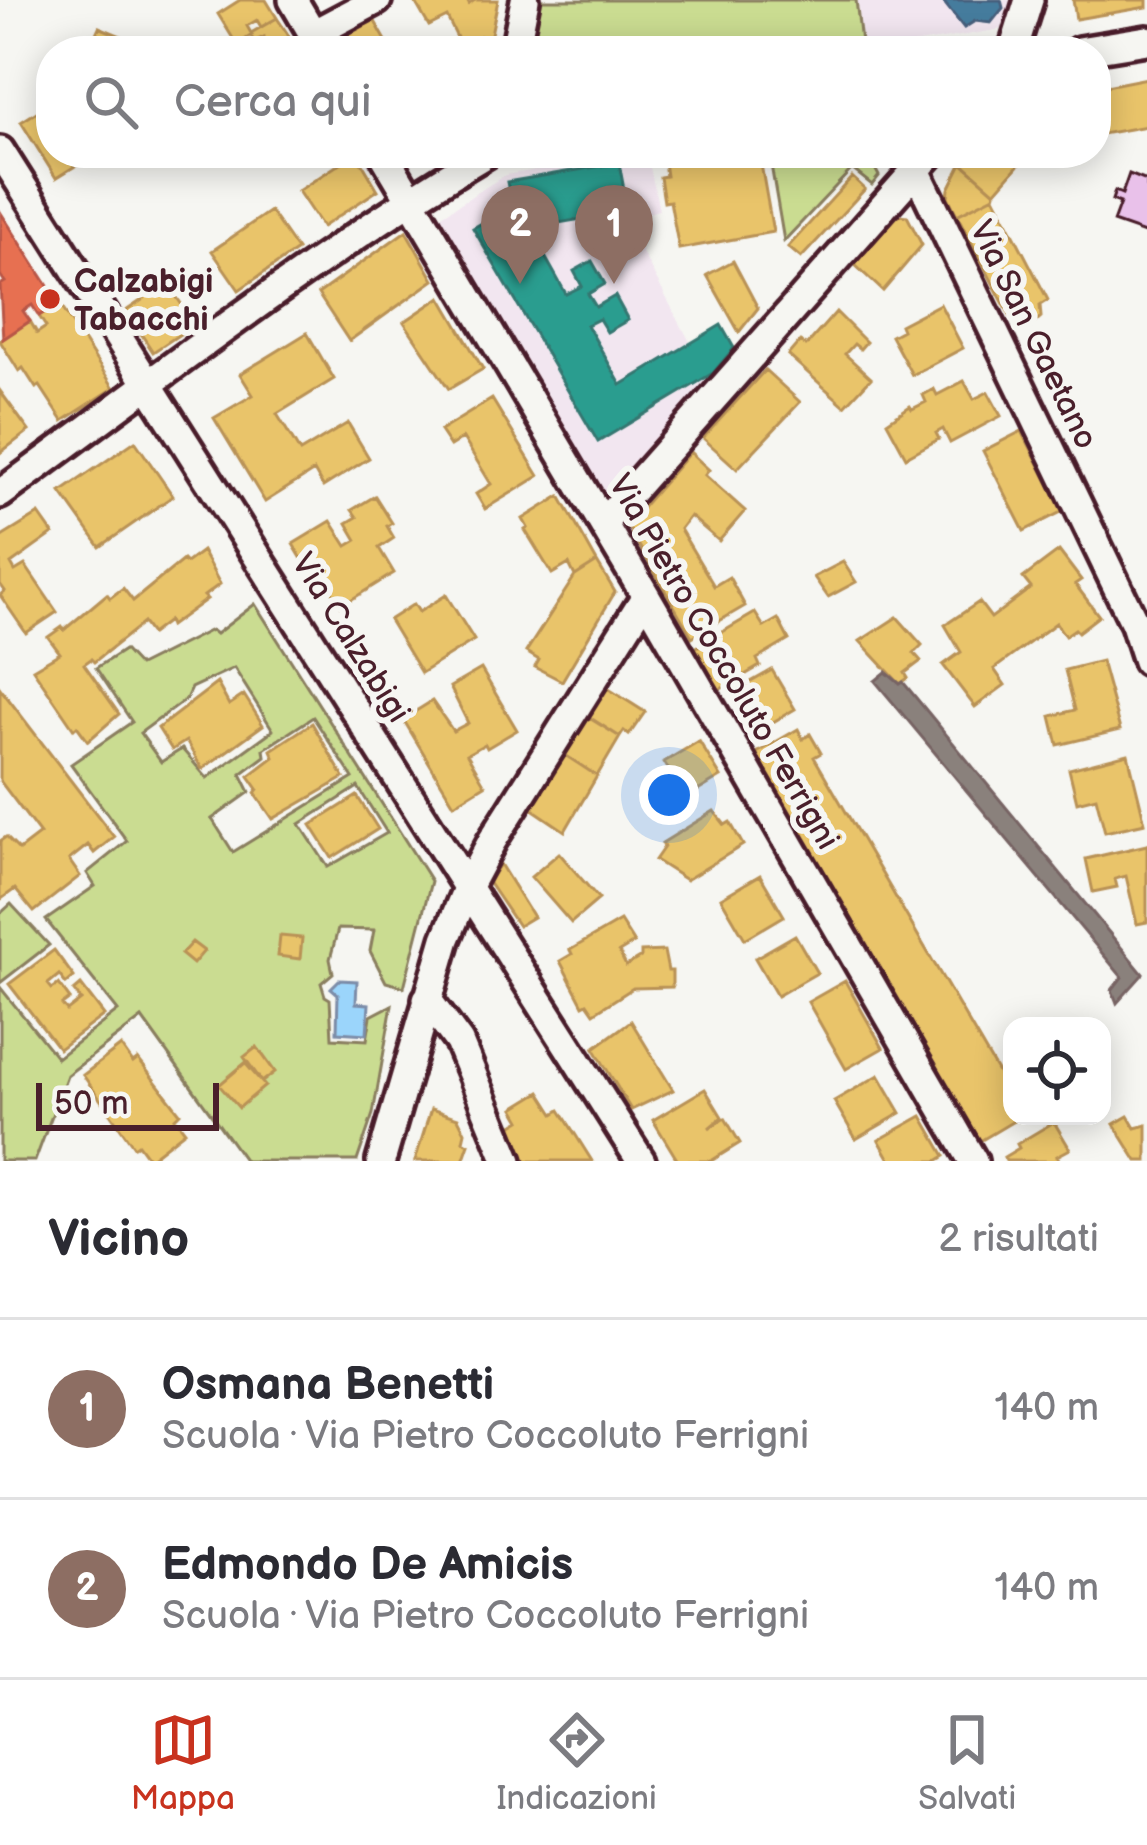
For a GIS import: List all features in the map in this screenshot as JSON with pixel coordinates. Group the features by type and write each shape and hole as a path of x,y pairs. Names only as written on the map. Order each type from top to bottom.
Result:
{"street":[{"path":"292,0 314,36"},
{"path":"326,36 377,0"},
{"path":"518,36 524,0"},
{"path":"1018,36 1029,0"},
{"path":"1111,46 1147,40"},
{"name":"Via Calzabigi","path":"0,152 641,1161"},
{"name":"Via Pietro Coccoluto Ferrigni","path":"392,168 973,1161"},
{"path":"0,494 411,200 463,168"},
{"path":"603,523 918,168"},
{"name":"Via San Gaetano","path":"927,168 1135,624 1147,661"},
{"path":"381,1161 427,999 468,886 646,596"},
{"path":"427,999 459,1042 508,1161"}],"shaded area":[{"path":"540,0 1017,0 1001,29 960,36 532,36"},
{"path":"550,168 650,168 659,210 624,219 710,379 601,505 434,220 505,175"}],"green space":[{"path":"540,0 856,0 860,36 532,36"},
{"path":"772,168 875,168 879,176 872,185 852,169 784,241"},
{"path":"255,604 431,881 404,987 386,982 370,951 374,930 338,929 330,959 333,973 321,983 330,999 332,1038 367,1040 371,1016 392,1005 373,1114 357,1161 245,1161 142,1018 67,1075 35,1161 0,1161 0,987 57,1058 118,1011 46,920 95,886 87,873 127,841 71,764 132,722 96,668 124,650 139,666 211,630 216,634","holes":["234,668 273,730 207,778 182,749 161,762 140,733 186,699 191,688","313,717 353,778 233,852 212,819 250,792 241,774 265,756 264,749","358,787 387,833 328,867 300,824"]},
{"path":"11,904 49,945 0,983 0,914"}],"water":[{"path":"339,980 357,981 356,1003 369,1004 367,1034 337,1032 338,994 331,988"}],"building: Abitazioni":[{"path":"240,0 266,0 277,18 261,27 257,20 247,26 250,36 231,36 218,14"},
{"path":"414,0 467,0 469,4 498,0 491,36 456,36 447,17 429,26"},
{"path":"1073,0 1147,0 1147,7 1076,19"},
{"path":"277,18 288,36 252,36"},
{"path":"373,18 383,36 339,36"},
{"path":"99,27 121,36 95,36"},
{"path":"1147,78 1147,126 1111,132 1111,85"},
{"path":"36,112 36,146 21,122"},
{"path":"50,168 72,168 56,178"},
{"path":"333,168 365,168 378,190 322,227 298,191"},
{"path":"665,168 762,168 773,232 679,249 670,201 664,202 660,177 666,176"},
{"path":"960,168 968,168 995,192 957,215 949,189"},
{"path":"968,168 1016,168 995,192"},
{"path":"852,177 865,189 801,258 788,247"},
{"path":"994,196 1048,300 1040,305 1041,317 1033,324 1012,319 957,215"},
{"path":"270,211 297,250 239,290 212,251"},
{"path":"898,215 907,216 922,245 883,291 854,264"},
{"path":"406,231 434,280 349,341 318,294"},
{"path":"733,261 758,308 739,332 707,275"},
{"path":"167,283 195,324 153,352 126,311"},
{"path":"441,297 483,369 449,389 404,322"},
{"path":"59,303 114,388 63,421 40,386 36,388 23,368 19,371 0,341 30,321 37,333 46,327 39,316"},
{"path":"940,304 963,348 912,375 891,336 902,330 900,325"},
{"path":"836,312 866,342 860,349 854,344 845,354 871,378 845,406 788,355 800,341 806,346"},
{"path":"307,333 334,379 277,414 300,452 348,423 369,458 323,487 314,471 265,502 214,418 253,395 240,374"},
{"path":"765,370 800,402 737,469 703,438"},
{"path":"964,381 974,399 988,392 1001,416 950,443 943,429 936,433 939,439 906,457 887,422 910,406 926,402 923,395 934,389 937,395"},
{"path":"0,391 29,431 0,453"},
{"path":"492,399 539,476 485,509 476,494 491,484 463,438 450,446 440,431"},
{"path":"1022,431 1063,511 1024,531 983,451"},
{"path":"135,441 173,496 100,547 61,492"},
{"path":"690,452 709,470 705,475 745,511 719,541 690,516 680,529 714,586 729,577 745,606 692,637 627,525"},
{"path":"375,496 392,523 387,526 394,538 379,548 394,573 341,606 322,574 314,579 293,544 331,521 347,546 357,540 347,523 357,517 352,510"},
{"path":"560,496 597,562 575,576 569,564 552,574 525,530 523,519"},
{"path":"39,514 53,534 11,564 15,571 25,565 57,612 26,633 0,595 5,591 0,584 0,538"},
{"path":"202,551 220,584 204,596 207,599 151,634 143,623 94,662 84,664 119,714 88,741 77,726 74,729 33,669 60,653 48,637 64,630 107,594 110,598 123,588 133,601 183,560 186,563"},
{"path":"1059,551 1081,580 1075,584 1099,616 1065,636 1056,623 994,669 1005,685 975,707 943,665 961,652 945,625 979,602 991,618 1031,588 1023,578"},
{"path":"597,562 615,592 562,681 535,667 539,660 526,652 575,576"},
{"path":"843,562 856,582 828,597 814,577"},
{"path":"446,595 474,640 421,673 389,620 414,604 419,612"},
{"path":"755,613 764,627 778,619 789,640 757,659 760,666 719,690 695,648"},
{"path":"897,617 922,645 914,653 921,661 905,673 908,678 900,684 860,641"},
{"path":"1101,661 1120,730 1058,745 1051,716 1075,710 1065,670"},
{"path":"481,669 517,730 467,754 485,785 454,804 403,719 432,701 453,731 468,723 450,687"},
{"path":"772,670 795,709 756,732 737,690"},
{"path":"217,683 229,705 244,695 263,725 202,769 186,741 172,750 158,728"},
{"path":"604,686 645,712 629,735 624,731 620,737 586,716"},
{"path":"0,688 114,837 94,853 88,845 69,860 80,876 34,912 15,889 0,900 0,841 6,837 19,850 40,834 0,781"},
{"path":"589,717 620,737 597,776 565,755"},
{"path":"312,723 344,778 273,819 249,776 274,757 271,750"},
{"path":"798,729 803,739 810,734 821,753 814,757 1003,1082 1003,1125 1007,1125 980,1141 755,754"},
{"path":"699,741 721,777 686,798 664,762"},
{"path":"1128,754 1145,823 1105,832 1096,797 1077,802 1069,769"},
{"path":"565,755 597,776 565,831 531,808"},
{"path":"357,796 378,829 332,858 311,825"},
{"path":"714,811 725,825 730,822 743,845 686,880 655,860 662,843"},
{"path":"1147,845 1147,922 1137,924 1126,876 1115,879 1117,887 1093,892 1086,859"},
{"path":"559,853 599,899 571,923 531,877"},
{"path":"500,864 533,917 518,926 488,882"},
{"path":"760,875 784,916 745,939 721,898"},
{"path":"620,921 634,943 619,952 626,966 641,957 641,952 664,951 672,987 633,988 594,1013 587,1003 583,1005 560,961 572,954 570,950"},
{"path":"795,935 817,973 777,996 755,958"},
{"path":"280,936 302,938 300,959 278,956"},
{"path":"192,942 204,951 193,964 181,954"},
{"path":"54,950 74,977 66,984 59,975 48,984 52,989 59,984 70,999 62,1005 67,1011 81,1000 74,991 81,985 104,1015 59,1049 9,984"},
{"path":"845,981 883,1048 846,1069 808,1002"},
{"path":"631,1021 673,1090 631,1110 594,1048"},
{"path":"121,1046 133,1063 138,1059 180,1113 175,1118 185,1131 149,1159 138,1144 134,1147 83,1075"},
{"path":"257,1047 275,1072 262,1082 244,1057"},
{"path":"245,1063 265,1086 239,1108 219,1085"},
{"path":"879,1075 901,1113 856,1139 834,1101"},
{"path":"705,1089 722,1117 709,1128 725,1118 740,1143 711,1161 678,1161 653,1120"},
{"path":"540,1092 554,1114 560,1110 592,1161 522,1161 503,1131 521,1120 514,1108"},
{"path":"431,1109 458,1118 465,1132 463,1141 469,1144 463,1161 415,1161"},
{"path":"922,1116 945,1156 937,1161 891,1161 879,1140"},
{"path":"1128,1116 1135,1128 1147,1125 1147,1161 1137,1161 1114,1124"},
{"path":"1056,1125 1070,1149 1057,1156 1060,1161 1006,1161 1004,1157 1019,1148 1017,1144"}],"building: Negozi":[{"path":"1,213 59,303 39,316 32,305 23,311 30,321 3,339 0,285 5,282 0,275"}],"building: Scuole":[{"path":"590,168 620,168 628,211 529,228 566,294 582,286 574,271 592,261 605,284 588,294 596,307 615,296 628,320 607,332 599,319 587,325 621,385 721,325 734,348 713,373 598,442 473,228 512,206 507,182"}],"building: Pubblico":[{"path":"942,0 1001,0 1003,8 991,23 975,21 964,28"}],"building: Industria":[{"path":"886,672 903,682 1143,974 1117,1003 1112,990 1122,977 875,681"}],"building: Altro":[{"path":"1129,174 1147,181 1147,234 1113,222 1120,203 1112,200 1115,191 1122,194"}],"place":[{"name":"Edmondo De Amicis","path":"520,284"},
{"name":"Osmana Benetti","path":"614,284"},
{"name":"Calzabigi Tabacchi","path":"50,299"}]}
